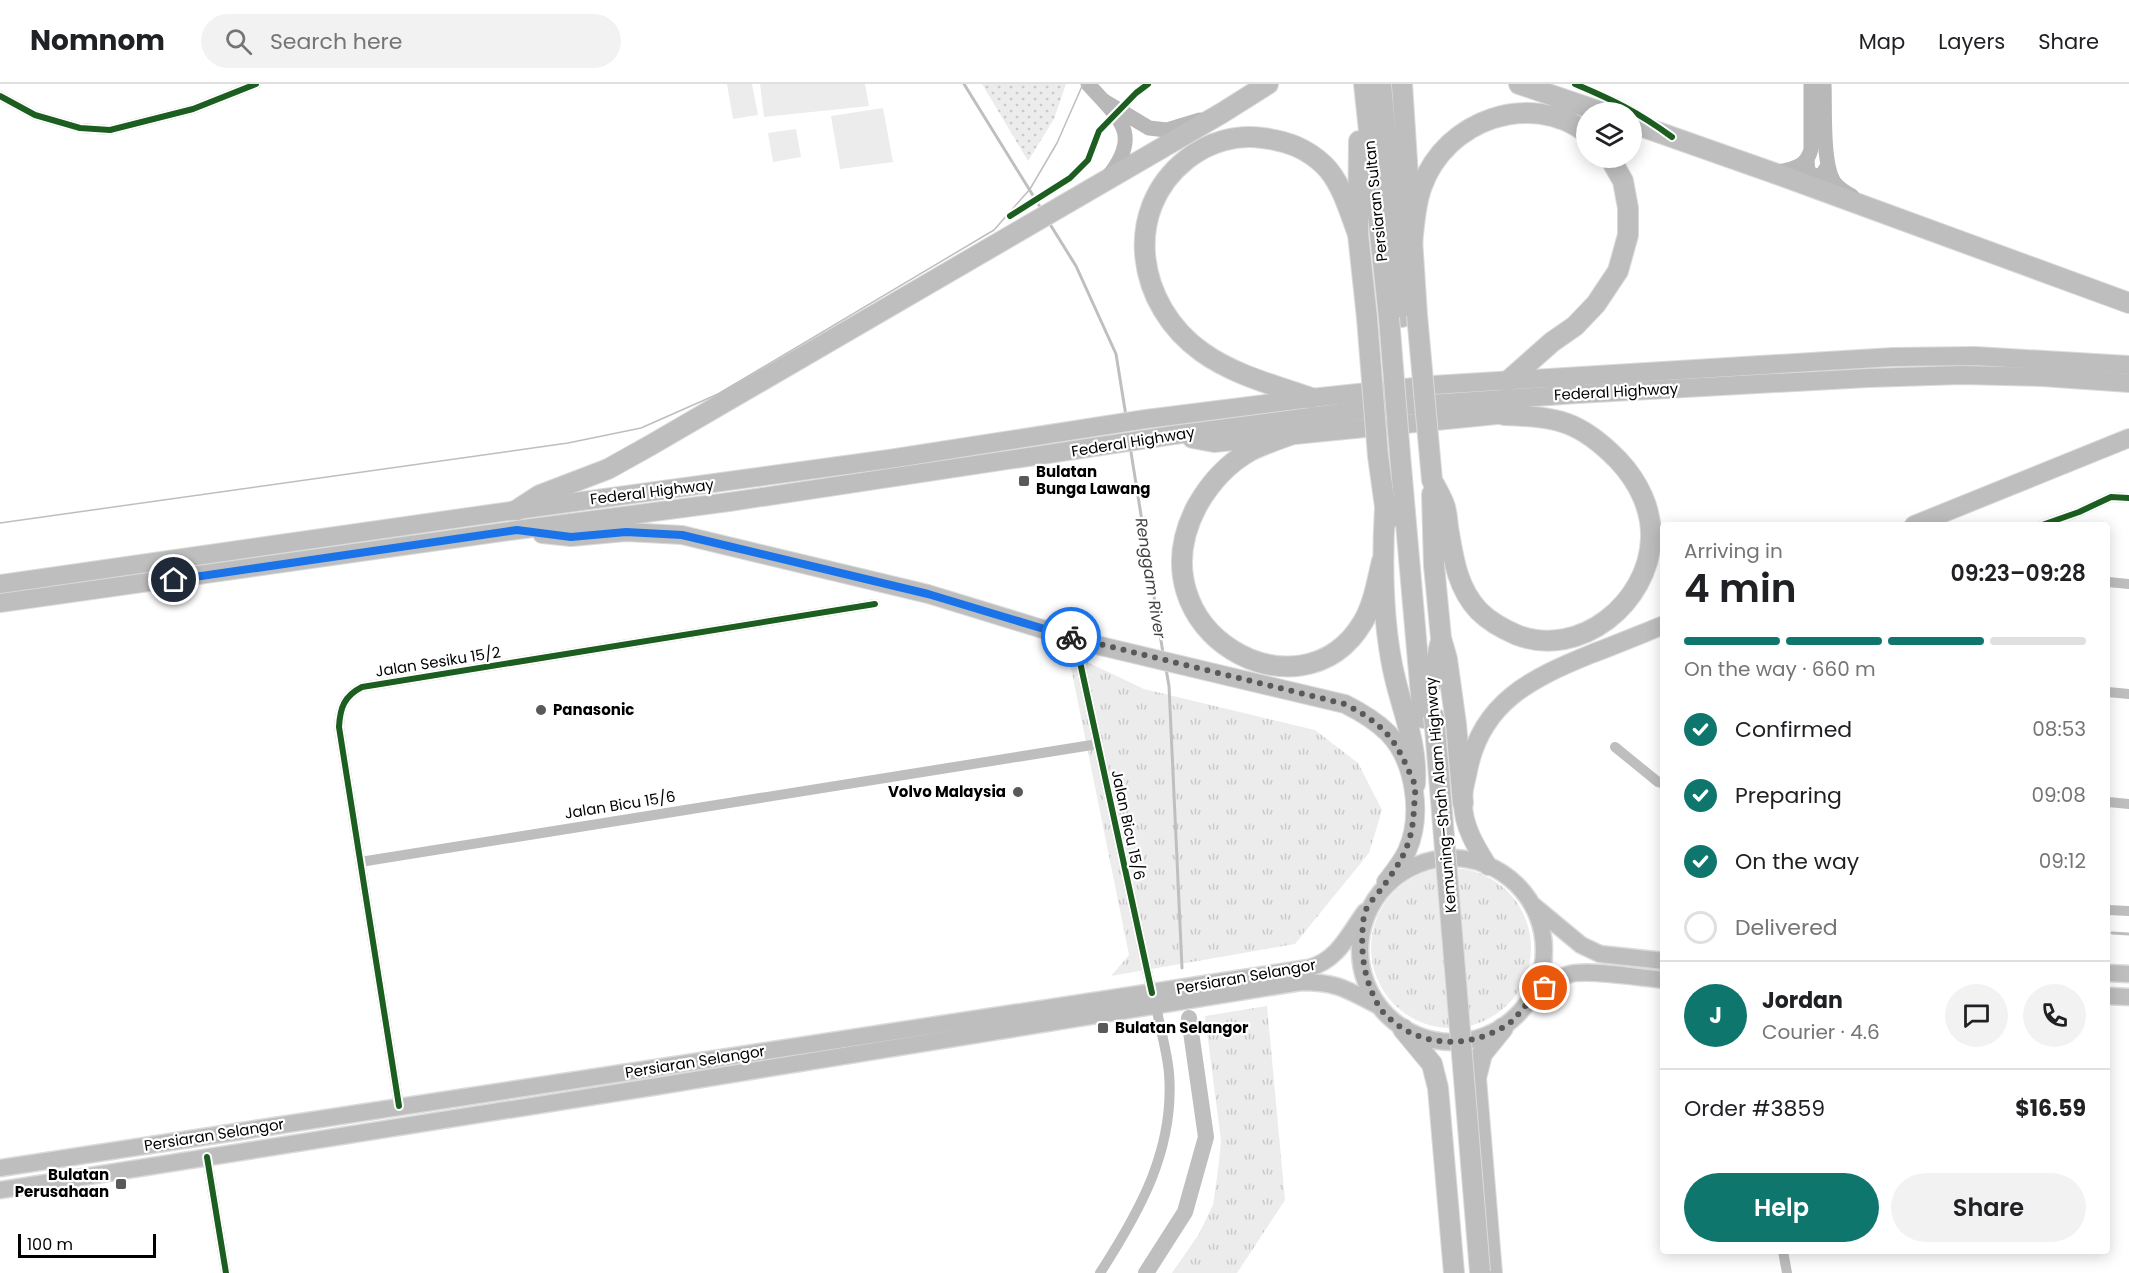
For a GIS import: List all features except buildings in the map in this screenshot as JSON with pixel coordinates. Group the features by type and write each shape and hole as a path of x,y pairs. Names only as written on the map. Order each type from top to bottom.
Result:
{"highway":[{"path":"517,510 540,495 608,469 1222,113 1268,84"},
{"path":"1362,84 1358,104 1358,234 1378,456 1399,594 1414,621"},
{"name":"Persiaran Sultan","path":"1362,84 1402,317"},
{"name":"Persiaran Sultan","path":"1381,84 1402,317"},
{"path":"1402,84 1412,245"},
{"path":"1519,84 1576,103"},
{"path":"1488,866 1469,832 1462,803 1456,723 1447,658 1441,638 1434,565 1432,480 1402,317 1422,185 1444,149 1465,132 1494,117 1528,112 1557,116 1576,127"},
{"path":"1642,127 2129,303"},
{"path":"1311,398 1230,369 1201,352 1177,329 1158,302 1149,277 1145,252 1146,224 1162,183 1172,171 1199,150 1231,138 1251,136 1279,140 1303,148 1325,167 1340,189 1358,234"},
{"path":"1509,381 1552,342 1575,326 1596,304 1618,271 1628,235 1628,208 1623,182 1615,168"},
{"name":"Kemuning–Shah Alam Highway","path":"1402,317 1414,621 1429,717 1478,1273"},
{"name":"Federal Highway","path":"0,584 889,459 1146,419 1311,398 1433,386 1893,357 1975,356 2129,365"},
{"name":"Federal Highway","path":"0,603 729,502 1174,435 1386,407 1869,378 2042,377 2129,383"},
{"path":"1174,435 1214,442 1541,411 1578,394"},
{"path":"1432,480 1444,505 1454,563 1463,590 1479,611 1498,627 1527,638 1556,641 1578,637 1603,624 1626,603 1644,573 1651,537 1646,505 1633,476 1601,443 1578,427 1559,420 1537,416 1504,414"},
{"path":"1293,434 1250,451 1225,469 1211,484 1189,521 1182,545 1181,566 1185,588 1204,626 1219,642 1256,662 1296,666 1320,660 1341,648 1363,622 1372,603 1382,561"},
{"path":"1921,522 2129,438"},
{"name":"Kemuning–Shah Alam Highway","path":"1407,454 1432,682 1429,717"},
{"path":"1385,508 1382,561 1386,625 1391,661 1412,733 1416,764 1414,819 1407,852 1386,882"},
{"path":"517,530 571,537 626,532 682,535 928,594 1088,643 1345,704 1371,718 1389,734 1399,747 1415,784"},
{"path":"1462,803 1476,744 1496,710 1512,695 1546,672 1660,628"},
{"path":"1432,682 1441,638"},
{"path":"1478,1273 1476,1078 1482,1054 1503,1028"},
{"path":"1403,1029 1432,1064 1438,1088 1454,1273"}],"main road":[{"path":"1088,84 1120,122 1126,135 1123,156 1106,180"},
{"path":"1811,84 1811,149 1807,161 1808,171 1814,176 1822,176 1827,167"},
{"path":"1824,84 1827,167 1833,181 1842,190 1883,212"},
{"path":"1104,101 1149,128 1167,130 1222,113"},
{"path":"1774,173 1796,169 1807,161"},
{"path":"1529,901 1539,923 1543,946 1541,968 1536,986 1527,1004 1516,1019 1503,1028 1468,1041 1429,1040 1403,1029 1385,1015 1377,1005 1367,981 1362,957 1365,912 1386,882 1417,864 1453,858 1488,866 1511,881 1529,901 1581,945 1600,954 1660,961"},
{"name":"Persiaran Selangor","path":"0,1190 1154,999 1299,970 1321,964 1336,953 1365,912"},
{"path":"1527,1004 1545,988 1570,974 1584,973 1660,980"},
{"path":"2110,973 2129,974"},
{"name":"Persiaran Selangor","path":"0,1168 399,1106 1154,999 1301,982 1324,982 1341,986 1377,1005"},
{"path":"2110,996 2129,997"}],"street":[{"path":"0,96 35,115 80,128 110,130 193,109 256,84"},
{"path":"2051,522 2079,512 2111,496 2129,498"},
{"path":"2110,582 2129,584"},
{"name":"Jalan Sesiku 15/2","path":"399,1106 339,727 339,713 344,701 351,693 362,687 875,604"},
{"name":"Jalan Bicu 15/6","path":"1080,662 1169,1071 1167,1133 1156,1170 1144,1198 1100,1273"},
{"path":"2110,692 2129,694"},
{"name":"Jalan Bicu 15/6","path":"360,862 1098,744"},
{"path":"1615,747 1660,783"},
{"path":"2110,802 2129,804"},
{"path":"2110,910 2129,911"},
{"path":"207,1157 226,1273"},
{"path":"1784,1254 1787,1273"}],"green space":[{"path":"727,84 752,84 758,115 733,119"},
{"path":"760,84 865,84 869,106 764,117"},
{"path":"982,84 1066,84 1054,119 1028,161"},
{"path":"883,108 893,162 840,169 831,116"},
{"path":"796,129 801,157 773,162 768,133"},
{"path":"1068,653 1144,689 1315,730 1358,763 1382,810 1369,853 1295,944 1111,976 1129,955"},
{"path":"1451,868 1482,874 1508,891 1525,917 1531,948 1525,979 1508,1005 1482,1022 1451,1028 1420,1022 1394,1005 1377,979 1371,948 1377,917 1394,891 1420,874"},
{"path":"1267,1006 1285,1200 1237,1273 1172,1273 1199,1234 1213,1205 1218,1170 1221,1141 1205,1016"}],"waterway":[{"name":"Renggam River","path":"964,84 1042,210"},
{"name":"Renggam River","path":"1048,221 1076,266 1116,354 1126,416"},
{"name":"Renggam River","path":"1130,446 1163,653"},
{"name":"Renggam River","path":"1166,669 1169,686 1182,968"},
{"path":"2112,933 2129,934"},
{"name":"Renggam River","path":"1146,1273 1185,1212 1206,1137 1189,1018"}],"tram line":[{"path":"0,523 568,443 641,428 718,394 994,230 1030,189 1057,143 1083,84"}],"cycle path":[{"path":"0,96 35,115 80,128 110,130 193,109 256,84"},
{"path":"1010,216 1070,178 1088,160 1099,131 1136,93 1148,84"},
{"path":"1575,84 1625,107 1672,137"},
{"path":"2051,522 2111,497 2129,498"},
{"path":"399,1106 339,727 342,708 351,694 362,687 875,604"},
{"path":"1080,662 1152,993"},
{"path":"207,1157 226,1273"}],"way so far":[{"path":"1071,637 1345,704 1371,718 1389,734 1399,747 1415,784 1414,819 1407,852 1365,912 1362,957 1367,981 1377,1005 1385,1015 1403,1029 1429,1040 1468,1041 1503,1028 1516,1019 1527,1004 1545,988"}],"place":[{"name":"Bulatan Bunga Lawang","path":"1024,481"},
{"name":"Panasonic","path":"541,710"},
{"name":"Volvo Malaysia","path":"1018,792"},
{"name":"Bulatan Selangor","path":"1103,1028"},
{"name":"Bulatan Perusahaan","path":"121,1184"}],"route":[{"path":"174,580 517,530 571,537 626,532 682,535 928,594 1071,637"}]}
